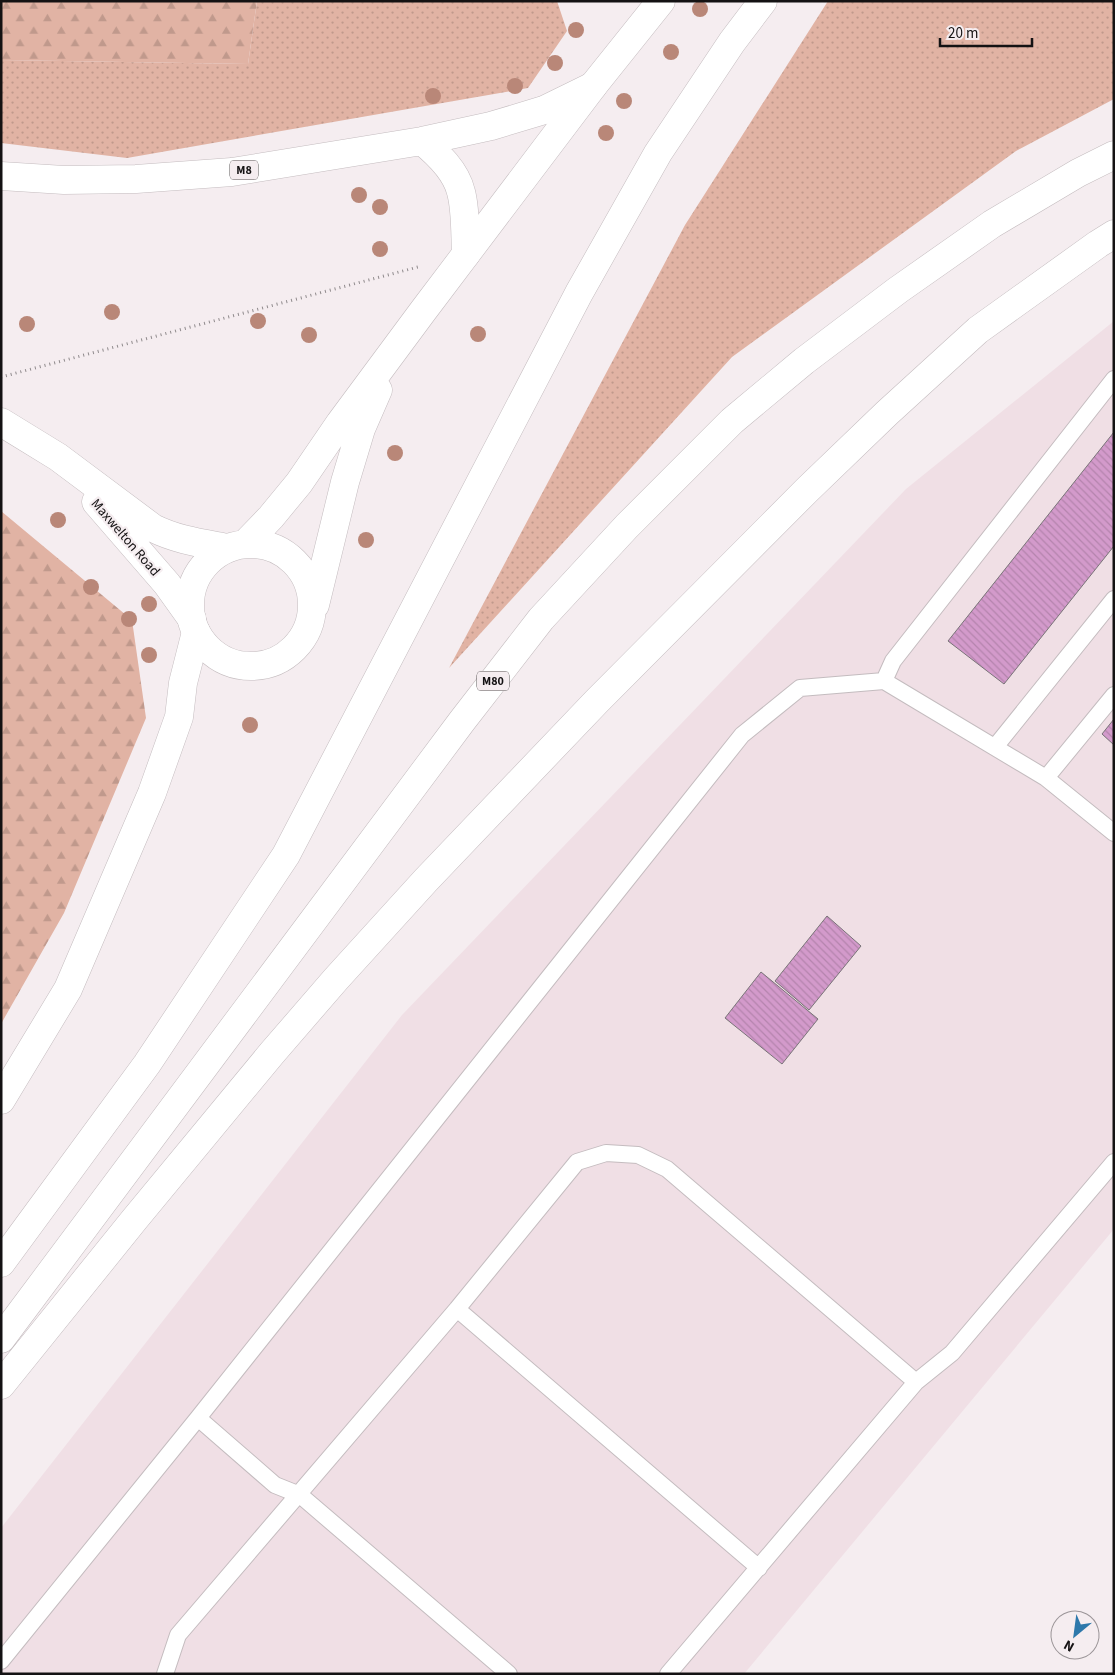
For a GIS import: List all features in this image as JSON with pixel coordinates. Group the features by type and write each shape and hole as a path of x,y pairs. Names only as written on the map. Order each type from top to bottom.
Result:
{"main road":[{"path":"403,339 361,429 342,491 307,632 297,646 283,658 266,664 248,666 230,662 212,652 202,642 194,625 190,601 196,577 206,564 237,546 271,517 466,254 593,86 661,1"},
{"path":"1,1263 148,1064 286,856 579,293 658,153 732,42 763,1"},
{"name":"M8","path":"1,176 64,180 136,179 232,172 422,141 491,126 544,110 593,86"},
{"path":"422,141 439,155 452,172 461,191 466,254"},
{"name":"M80","path":"1,1338 474,705 541,619 627,526 732,421 804,360 898,290 992,224 1078,173 1114,155"},
{"path":"1,1385 134,1220 272,1053 336,979 426,880 604,694 887,412 971,337 1114,234"},
{"name":"Maxwelton Road","path":"1,422 58,457 153,528 185,541 237,546"},
{"name":"Maxwelton Road","path":"58,457 167,584 194,625"},
{"path":"237,546 260,543 281,550 297,563 308,579 312,597 312,615"},
{"path":"1,1100 68,989 152,793 178,717 194,625"}],"lane":[{"path":"884,681 893,661 1114,379"},
{"path":"995,747 1114,599"},
{"path":"1,1661 198,1418 742,735 800,688 884,681 1046,778 1114,833"},
{"path":"1046,778 1114,695"},
{"path":"165,1674 178,1635 457,1309 578,1162 606,1153 638,1155 668,1169 916,1382"},
{"path":"668,1674 916,1382 952,1353 1114,1162"},
{"path":"457,1309 759,1568"},
{"path":"198,1418 275,1485 300,1494 509,1674"}],"path":[{"path":"1,377 419,267"}],"shaded area":[{"path":"1114,321 1114,1229 744,1674 1,1674 1,1528 402,1015 906,489"}],"green space":[{"path":"1,1 257,1 248,64 1,60"},
{"path":"257,1 557,1 567,31 528,88 127,158 1,143 1,60 248,64"},
{"path":"828,1 1114,1 1114,99 1016,151 732,357 449,668 685,225"},
{"path":"1,511 132,620 146,718 64,913 1,1024"}],"building":[{"path":"1114,432 1114,546 1004,684 948,641"},
{"path":"1114,719 1114,745 1102,734"},
{"path":"827,916 861,946 809,1010 775,981"},
{"path":"761,972 818,1019 782,1064 725,1018"}]}
